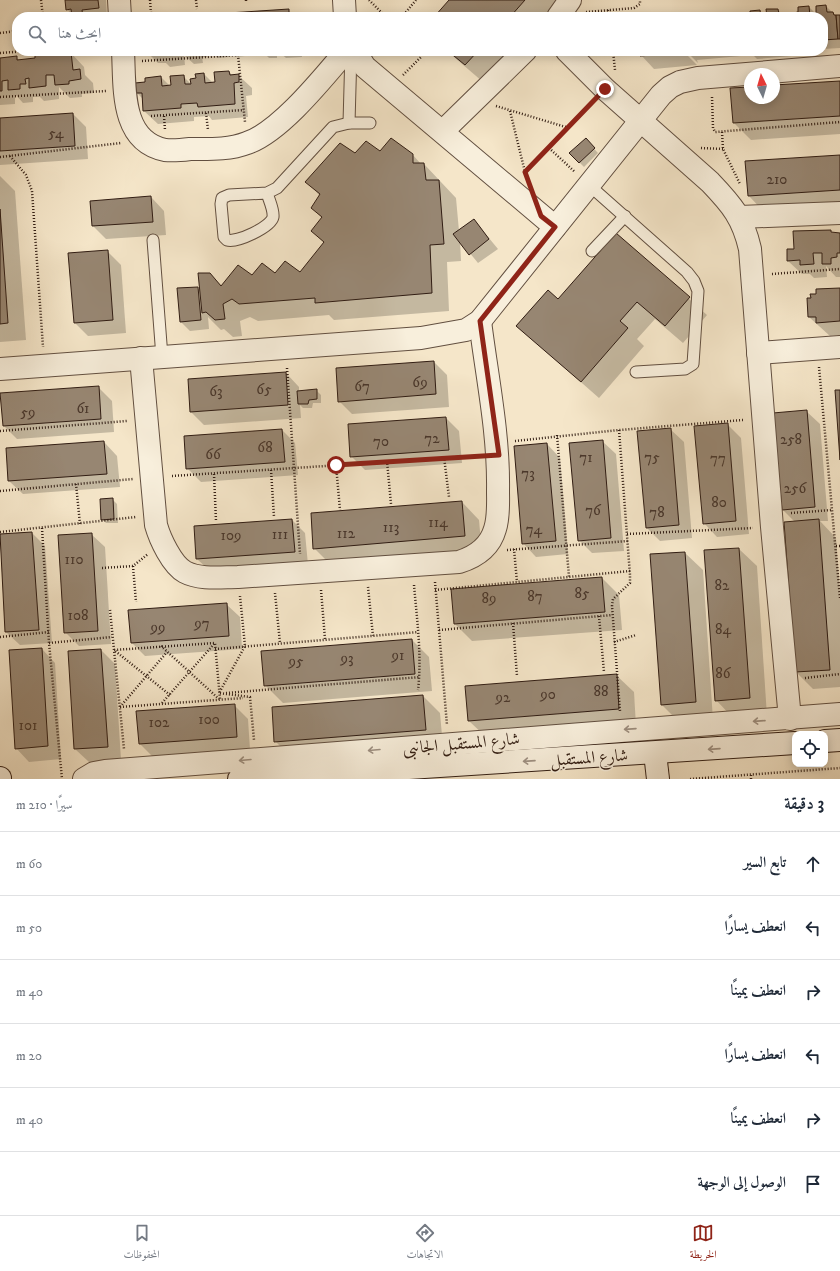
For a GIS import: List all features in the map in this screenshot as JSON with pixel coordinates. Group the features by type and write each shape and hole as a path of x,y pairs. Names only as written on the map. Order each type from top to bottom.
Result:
{"street":[{"path":"119,0 120,12"},
{"path":"344,0 345,12"},
{"path":"123,57 125,90 129,117 143,141 152,146 166,150 227,148 248,143 267,132 304,99 342,56"},
{"path":"358,56 365,67 443,131 555,227"},
{"path":"443,131 520,56"},
{"path":"572,56 605,89 710,182 725,197 740,217 750,249 790,719"},
{"path":"0,369 437,336 466,330 480,321 660,95 670,87 680,82 712,76 840,66"},
{"path":"740,217 840,213"},
{"path":"140,358 150,477 156,525 163,543 172,558 185,572 203,577 238,578 459,562 478,554 488,543 495,530 498,516 497,449 480,321"},
{"path":"758,353 840,348"},
{"name":"شارع المستقبل الجانبى","path":"84,779 94,773 126,770 840,714"},
{"path":"828,741 840,740"},
{"name":"شارع المستقبل","path":"239,779 792,743"},
{"path":"655,753 658,779"}],"lane":[{"path":"349,123 352,56"},
{"path":"267,193 273,212 273,217 269,224 238,240 232,242 227,240 224,236 221,204 222,198 229,195 267,193 277,188 333,127 349,123 370,124"},
{"path":"589,185 687,272 694,281 698,291 693,364 685,369 636,372"},
{"path":"592,251 625,216"},
{"path":"153,240 162,357"}],"path":[{"path":"41,0 42,12"},
{"path":"150,0 151,12"},
{"path":"196,0 197,9"},
{"path":"369,0 381,12"},
{"path":"406,12 416,0"},
{"path":"563,10 608,10 634,8 640,4 640,0"},
{"path":"0,32 12,31"},
{"path":"0,53 12,52"},
{"path":"123,57 180,56"},
{"path":"238,56 248,143"},
{"path":"712,76 713,128 715,132 840,122"},
{"path":"525,172 605,89"},
{"path":"0,97 125,90"},
{"path":"475,99 569,128"},
{"path":"129,117 244,110"},
{"path":"510,111 528,179"},
{"path":"722,132 723,149 743,189"},
{"path":"0,157 143,141"},
{"path":"549,148 589,185"},
{"path":"10,156 26,175 32,191 44,366"},
{"path":"752,275 840,269"},
{"path":"285,348 294,468 310,572 325,640"},
{"path":"817,349 840,598"},
{"path":"0,431 145,419"},
{"path":"0,491 150,477 214,474 444,457 497,449 557,436 764,419"},
{"path":"619,430 630,571 630,583 627,588 613,599 612,615 621,730"},
{"path":"557,436 569,577"},
{"path":"444,457 448,497"},
{"path":"387,461 391,504"},
{"path":"336,465 340,510"},
{"path":"271,470 274,517"},
{"path":"214,474 216,521"},
{"path":"76,484 80,524"},
{"path":"627,534 772,521 832,510"},
{"path":"0,532 80,524 155,514"},
{"path":"42,528 49,632 62,779"},
{"path":"478,554 514,549 628,541"},
{"path":"102,568 133,566 163,543"},
{"path":"514,549 517,582"},
{"path":"433,564 448,744"},
{"path":"412,565 418,632 420,677 418,690"},
{"path":"133,566 136,602"},
{"path":"366,568 373,636"},
{"path":"435,590 630,571"},
{"path":"274,575 280,643"},
{"path":"219,694 246,646 238,578"},
{"path":"110,610 126,770"},
{"path":"439,630 612,615"},
{"path":"599,616 604,672"},
{"path":"512,623 517,676"},
{"path":"0,636 49,632"},
{"path":"215,649 418,632"},
{"path":"614,642 636,635"},
{"path":"50,643 112,637"},
{"path":"114,650 215,643"},
{"path":"215,643 220,699"},
{"path":"162,704 215,643"},
{"path":"160,646 220,699"},
{"path":"114,650 170,695"},
{"path":"120,707 167,652"},
{"path":"787,680 840,674"},
{"path":"219,694 420,677"},
{"path":"219,694 250,697"},
{"path":"120,707 250,697"},
{"path":"250,697 256,759"},
{"path":"690,779 840,768"},
{"path":"750,774 751,779"}],"building":[{"path":"65,0 98,0 99,8 82,10 82,12 71,12 71,9 66,10"},
{"path":"449,0 525,0 514,12 438,12"},
{"path":"826,5 827,12 816,12 816,6"},
{"path":"809,6 810,12 798,12 798,7"},
{"path":"289,9 289,12 244,12"},
{"path":"766,9 778,9 779,12 766,12"},
{"path":"760,10 760,12 750,12"},
{"path":"828,12 833,12 834,15 836,15 838,39 828,40"},
{"path":"836,15 840,15 840,39 838,39"},
{"path":"17,56 17,60 35,58 35,56 71,56 73,70 80,69 81,79 69,81 69,84 55,85 54,75 46,75 46,86 29,88 29,78 25,79 26,84 20,84 20,89 8,90 8,80 2,81 2,91 0,91 0,58"},
{"path":"454,56 473,56 465,65"},
{"path":"229,71 230,75 239,74 239,82 234,83 235,104 198,107 197,103 181,104 181,108 143,111 142,93 136,93 135,83 145,82 145,78 161,76 162,86 171,85 170,76 184,75 185,84 191,84 190,79 196,78 195,74 204,73 205,83 215,82 214,72"},
{"path":"840,81 840,116 733,123 730,88 744,87 744,104 780,104 780,85"},
{"path":"73,113 75,146 0,151 0,118"},
{"path":"391,138 413,154 413,163 424,163 426,180 439,180 444,244 430,245 432,293 315,303 315,298 239,304 232,299 223,304 225,319 215,320 206,312 202,313 198,273 210,273 221,286 238,265 252,275 262,263 275,273 285,261 300,272 324,242 311,231 322,217 311,208 320,194 305,182 340,143 355,153 366,141 380,151"},
{"path":"586,138 595,148 579,163 569,153"},
{"path":"840,155 840,190 748,196 745,161"},
{"path":"151,196 153,222 92,226 90,201"},
{"path":"0,209 8,323 0,324"},
{"path":"474,219 489,239 469,255 453,234"},
{"path":"831,230 831,232 840,233 840,253 837,253 837,257 831,258 831,264 822,264 822,253 813,253 814,264 800,265 800,260 787,261 787,249 794,249 793,231"},
{"path":"616,233 690,297 665,326 637,302 620,321 628,328 581,382 516,326 548,290 558,299"},
{"path":"108,250 113,320 74,323 68,253"},
{"path":"198,287 201,320 180,322 177,288"},
{"path":"840,288 840,321 816,323 816,317 808,317 807,298 811,298 810,294 816,294 816,289"},
{"path":"434,361 436,394 338,402 336,368"},
{"path":"286,372 288,405 190,412 188,379"},
{"path":"99,386 101,419 3,426 0,393"},
{"path":"317,389 317,399 309,400 308,404 298,404 297,391"},
{"path":"835,390 840,390 840,460"},
{"path":"807,410 815,507 782,510 773,413"},
{"path":"446,417 449,450 350,457 348,424"},
{"path":"728,423 736,521 703,524 694,426"},
{"path":"671,428 679,525 646,528 637,431"},
{"path":"282,429 285,462 186,469 184,436"},
{"path":"603,440 611,538 578,541 569,443"},
{"path":"104,441 107,474 8,481 6,448"},
{"path":"547,443 556,541 522,544 514,446"},
{"path":"113,498 114,519 101,520 100,499"},
{"path":"462,501 465,536 313,549 311,513"},
{"path":"292,519 295,552 196,559 194,526"},
{"path":"819,519 830,670 795,672 784,522"},
{"path":"32,532 39,630 5,632 0,534"},
{"path":"92,533 98,631 64,633 58,535"},
{"path":"739,548 750,698 715,701 704,550"},
{"path":"685,552 696,702 661,705 650,554"},
{"path":"602,577 605,612 454,624 451,589"},
{"path":"227,603 229,636 131,643 128,610"},
{"path":"412,639 415,674 264,686 261,651"},
{"path":"42,648 48,746 15,749 9,650"},
{"path":"101,649 108,747 74,749 68,651"},
{"path":"617,674 619,709 468,721 465,686"},
{"path":"423,695 426,730 274,742 272,707"},
{"path":"235,704 237,737 139,744 136,711"}],"route":[{"path":"336,465 444,457 499,455 496,444 480,321 555,227 541,216 525,172 605,89"}]}
